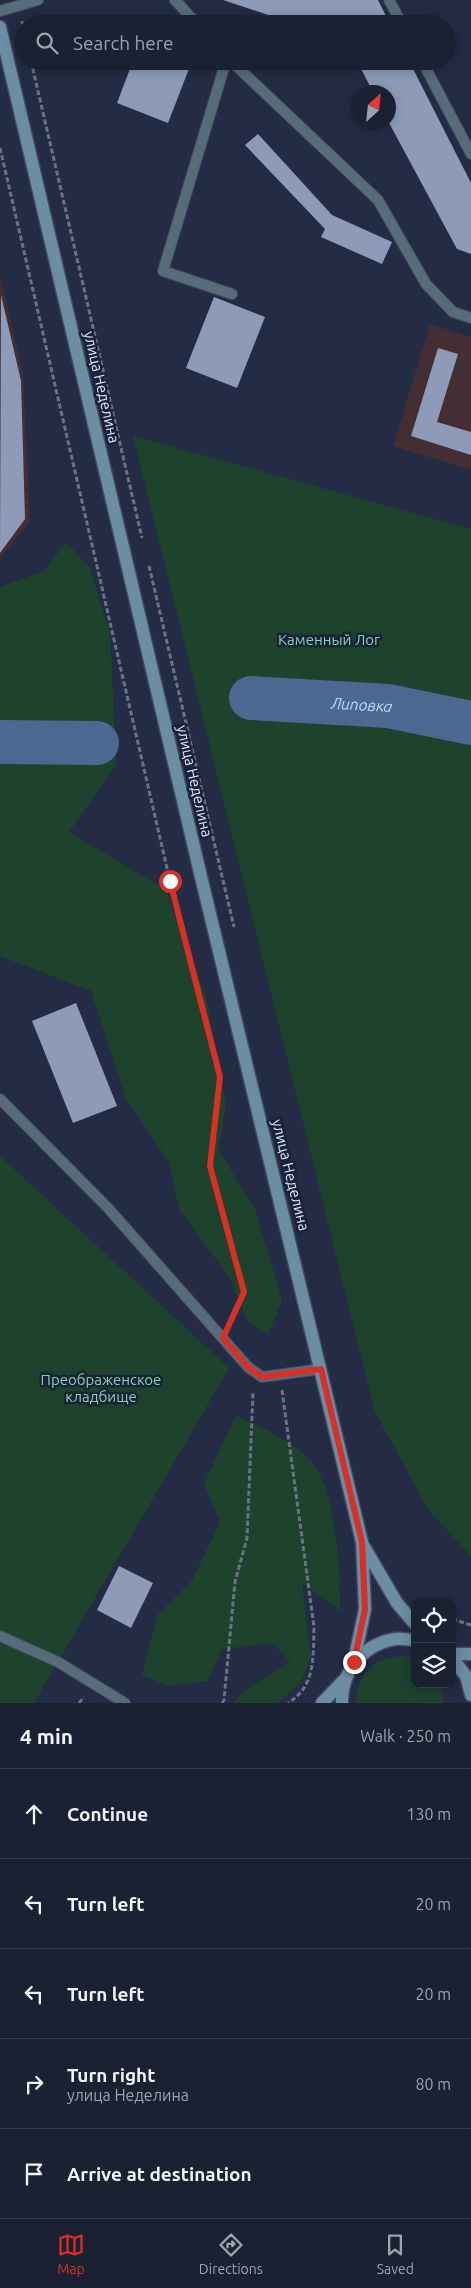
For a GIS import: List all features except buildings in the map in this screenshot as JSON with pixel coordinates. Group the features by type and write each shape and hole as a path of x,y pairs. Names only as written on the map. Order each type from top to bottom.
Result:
{"street":[{"name":"улица Неделина","path":"0,27 202,882 362,1542 365,1609 354,1662"},
{"name":"улица Неделина","path":"362,1542 396,1603 411,1620"},
{"path":"322,1703 346,1678 354,1662 371,1647 396,1638 411,1640"},
{"path":"456,1654 471,1654"},
{"path":"456,1663 466,1676 471,1695"},
{"path":"342,1703 346,1678"}],"lane":[{"path":"0,12 38,0"},
{"path":"175,0 189,15"},
{"path":"389,0 397,15"},
{"path":"223,70 163,271 232,294"},
{"path":"241,70 378,200 426,284 453,312 471,318"},
{"path":"427,70 471,154"},
{"path":"0,1099 108,1208 248,1367 262,1377 321,1369"},
{"path":"0,1636 58,1662 125,1703"}],"path":[{"path":"33,70 144,545"},
{"path":"0,148 170,881 220,1077 210,1166 244,1292 223,1338"},
{"path":"148,564 222,874"},
{"path":"222,1703 224,1700 235,1582 247,1538 254,1371"},
{"path":"280,1374 314,1627 311,1674 298,1697 288,1703"},
{"path":"456,1620 471,1624"}],"shaded area":[{"path":"0,275 23,374 30,522 0,558"},
{"path":"430,324 471,337 471,470 393,446"}],"green space":[{"name":"Каменный Лог","path":"133,436 471,529 471,1556 428,1509 375,1412"},
{"path":"66,542 90,568 110,633 116,765 69,832 166,890 206,996 226,1107 218,1149 255,1209 282,1300 268,1335 248,1322 230,1278 179,1209 169,1162 126,1098 91,991 0,956 0,587 44,571"},
{"name":"Преображенское кладбище","path":"0,1156 229,1368 34,1703 0,1703"},
{"path":"236,1415 280,1437 309,1459 323,1482 329,1499 336,1537 340,1611 302,1583 311,1657 301,1682 278,1703 233,1703 245,1690 290,1662 273,1643 222,1649 208,1681 168,1686 142,1675 157,1616 192,1581 220,1522 204,1484"},
{"path":"401,1656 411,1657 411,1688 442,1688 444,1703 356,1703 360,1683 368,1669 382,1660"}],"waterway":[{"name":"Липовка","path":"251,698 388,706 471,723"},
{"name":"Липовка","path":"0,742 97,743"}],"route":[{"path":"170,881 220,1077 210,1166 244,1292 223,1338 248,1367 262,1377 321,1369 362,1542 365,1609 354,1662"}]}
